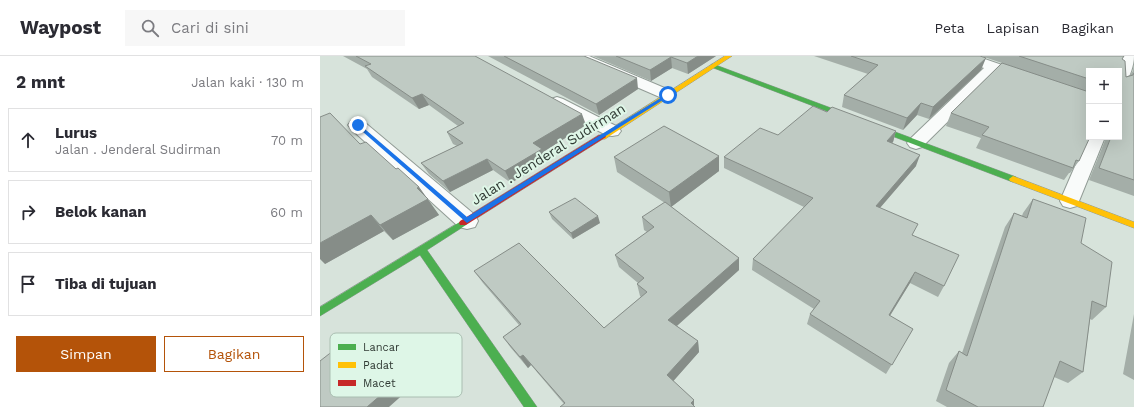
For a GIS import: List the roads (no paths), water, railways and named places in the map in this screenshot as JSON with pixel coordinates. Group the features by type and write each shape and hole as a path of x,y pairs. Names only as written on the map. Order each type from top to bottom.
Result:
{"street":[{"path":"577,56 668,95"},
{"name":"Jalan . Jenderal Sudirman","path":"320,312 612,131 729,56"},
{"path":"962,56 1038,82"},
{"path":"1122,75 1130,56"},
{"path":"713,66 1134,225"},
{"path":"916,143 994,67"},
{"path":"543,94 612,131"},
{"path":"358,125 467,221"},
{"path":"1070,201 1095,140"},
{"path":"421,249 531,407"}]}
